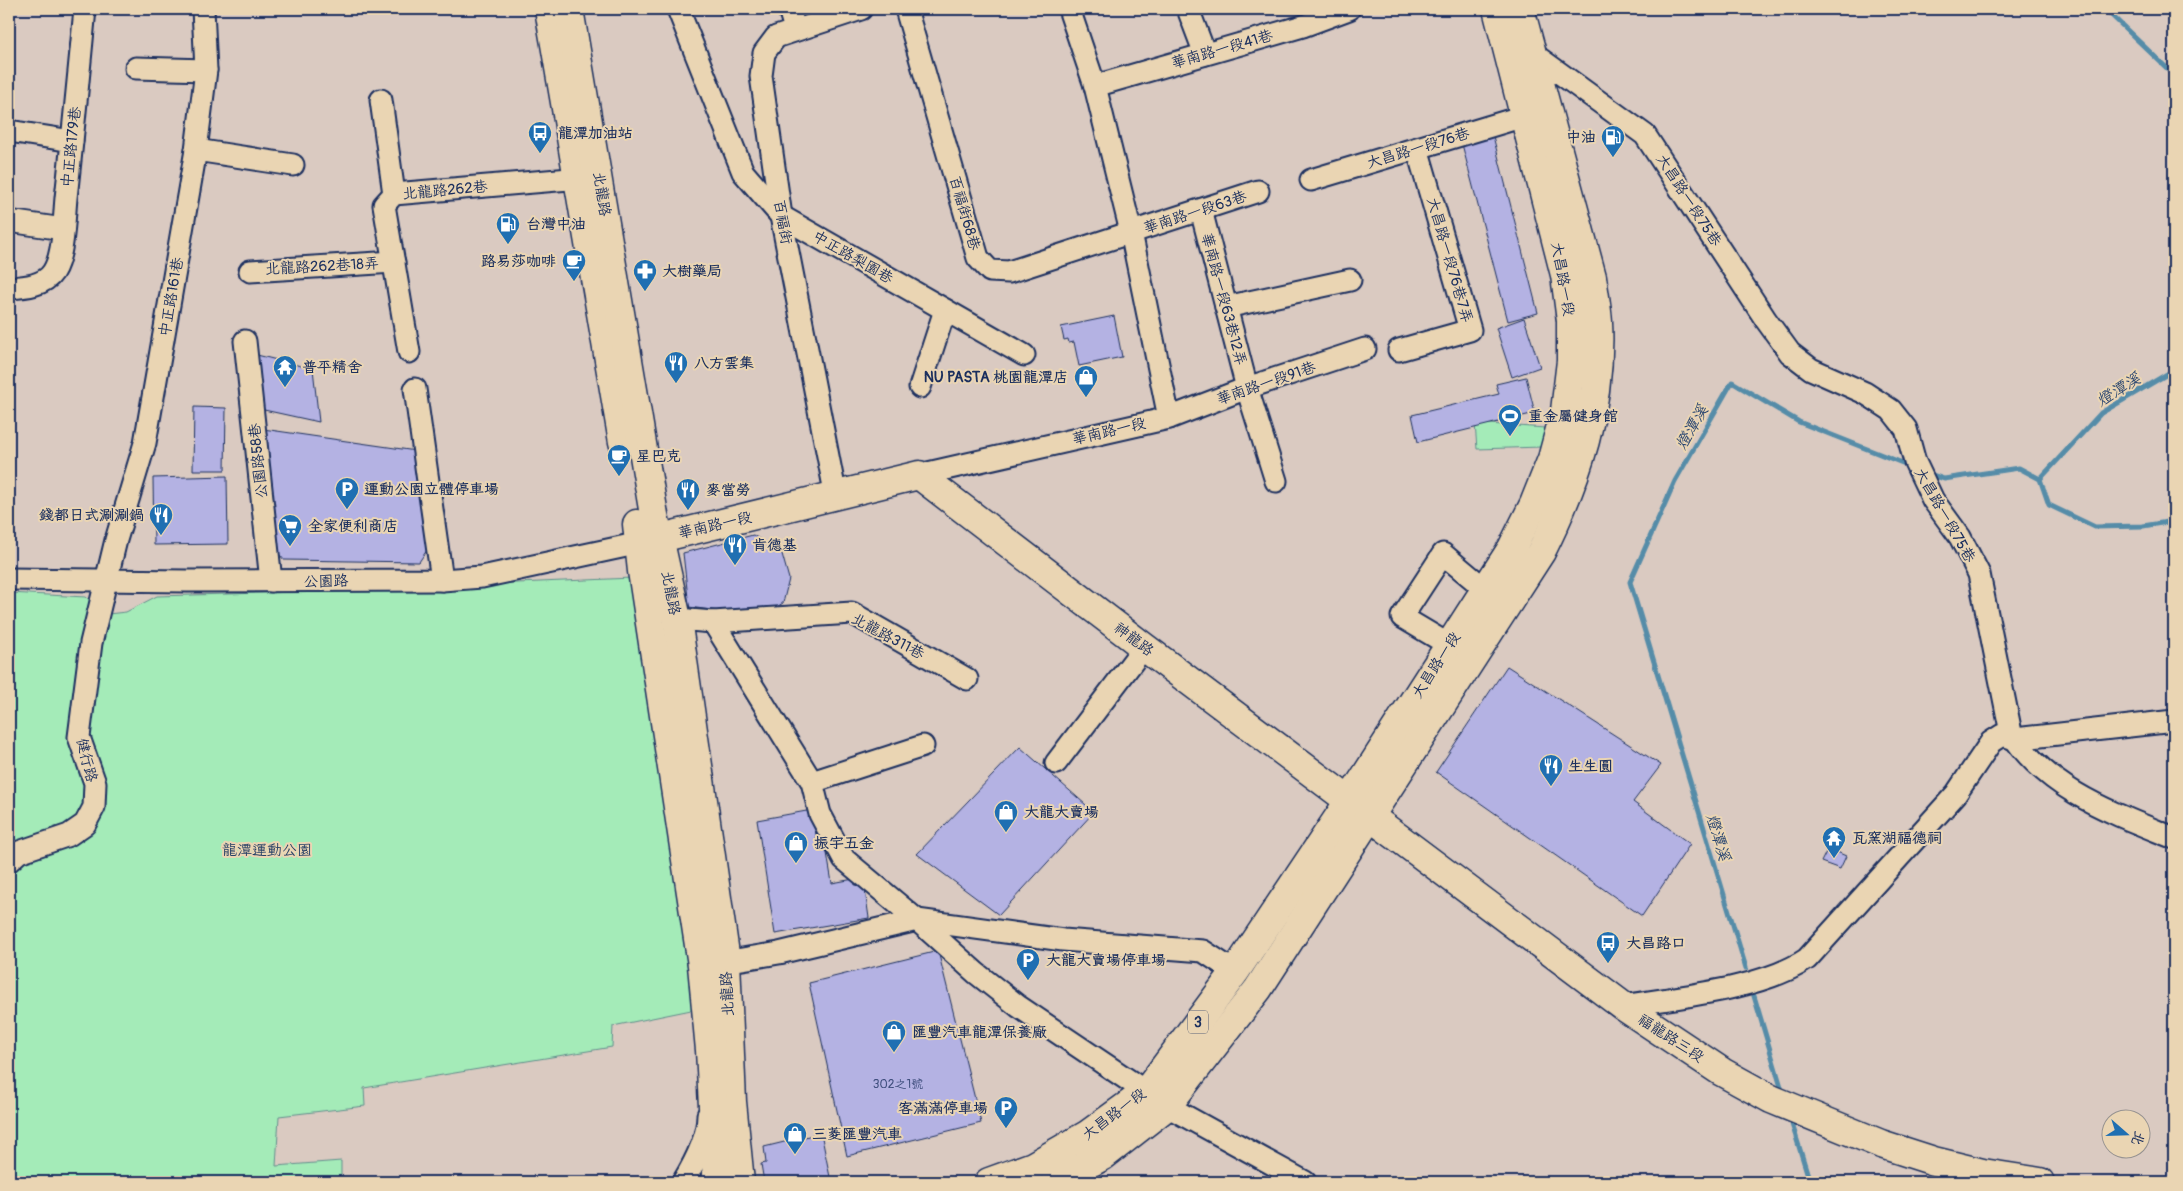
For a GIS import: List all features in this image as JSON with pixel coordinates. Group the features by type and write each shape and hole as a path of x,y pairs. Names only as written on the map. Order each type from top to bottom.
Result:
{"main road":[{"name":"北龍路","path":"549,9 588,178 650,540 677,619 740,1182"},
{"name":"北龍路","path":"569,9 588,178"},
{"name":"大昌路一段","path":"989,1182 1040,1162 1086,1135 1156,1099 1235,972 1360,808 1541,552 1564,506 1580,463 1593,410 1598,322 1592,277 1532,53 1510,11"},
{"name":"大昌路一段","path":"1056,1182 1102,1156 1258,989 1449,646 1512,548 1534,504 1552,459 1565,411 1571,361 1570,321 1565,275 1524,116 1510,11"},
{"name":"神龍路","path":"919,475 1144,647 1360,808"},
{"name":"華南路一段","path":"650,540 836,497 919,475"},
{"name":"北龍路","path":"650,540 642,571 714,963 710,1050 717,1182"},
{"name":"福龍路三段","path":"1360,808 1623,1006 1722,1072 1772,1099 1881,1144 1934,1161 1983,1173 2040,1182"}],"street":[{"name":"中正路179巷","path":"9,288 35,285 53,274 56,266 63,229 86,9"},
{"name":"中正路161巷","path":"108,581 116,540 145,443 196,150 206,70 203,9"},
{"name":"中正路梨園巷","path":"678,9 743,172 781,216 1024,355"},
{"path":"789,9 796,29"},
{"name":"百福街","path":"836,497 781,216 761,76 764,53 776,37 861,9"},
{"name":"百福街68巷","path":"906,9 978,258 990,271 1009,272 1131,232"},
{"path":"1069,9 1095,86 1131,232 1168,418"},
{"path":"1188,9 1204,54"},
{"name":"華南路一段41巷","path":"1095,86 1303,26 1349,9"},
{"name":"大昌路一段75巷","path":"1532,53 1645,135 1766,320 1790,353 1811,370 1865,393 1891,410 1906,429 1915,462 1924,483 1933,500 1960,537 1979,574 2011,733 2015,739 2042,769 2091,803 2174,838"},
{"path":"136,68 206,70"},
{"path":"381,100 394,194"},
{"name":"大昌路一段76巷","path":"1311,180 1524,116"},
{"path":"9,131 72,141"},
{"name":"大昌路一段76巷7弄","path":"1399,350 1470,330 1417,148"},
{"path":"196,150 293,165"},
{"name":"北龍路262巷","path":"409,352 384,205 394,194 588,178"},
{"name":"華南路一段63巷","path":"1131,232 1258,192"},
{"name":"華南路一段63巷12弄","path":"1201,210 1248,388 1276,481"},
{"path":"9,221 63,229"},
{"name":"北龍路262巷18弄","path":"250,271 394,262"},
{"path":"1226,307 1350,280"},
{"path":"920,386 945,310"},
{"name":"公園路58巷","path":"245,341 271,581"},
{"name":"華南路一段91巷","path":"1168,418 1248,388 1365,349"},
{"path":"414,390 442,580"},
{"name":"華南路一段","path":"919,475 1168,418"},
{"name":"公園路","path":"9,579 108,581 442,580 482,577 650,540"},
{"path":"1449,646 1402,617 1443,554 1485,589"},
{"name":"健行路","path":"9,861 19,852 69,835 85,824 94,807 95,783 79,737 92,643 108,581"},
{"name":"北龍路311巷","path":"677,619 712,622 852,613 967,679"},
{"path":"712,622 812,782 820,814 844,858 976,973 1018,1006 1079,1049 1156,1099 1305,1182"},
{"path":"1056,763 1144,647"},
{"path":"1623,1006 1729,987 1777,975 1792,969 1807,959 1956,794 1991,742 2002,735 2015,739 2174,721"},
{"path":"812,782 923,746"},
{"path":"714,963 779,953 917,920 1063,940 1203,951 1235,972"},
{"path":"683,1182 689,1173 708,1126 710,1050"}],"green space":[{"name":"重金屬健身館","path":"1475,423 1545,428 1542,447 1477,449"},
{"name":"龍潭運動公園","path":"632,578 696,1009 613,1026 612,1047 364,1088 365,1106 279,1116 276,1166 341,1161 341,1182 9,1182 9,593 86,597 108,614 126,612 157,596 334,591"}],"building":[{"path":"1493,136 1538,313 1508,321 1462,144"},
{"path":"1114,316 1122,357 1079,366 1074,342 1069,343 1068,339 1064,340 1061,327"},
{"path":"1524,318 1540,367 1512,377 1496,328"},
{"name":"普平精舍","path":"253,354 313,369 319,422 255,408"},
{"path":"1526,377 1535,413 1418,442 1412,415 1499,394 1496,384"},
{"path":"194,407 226,408 225,470 193,470"},
{"name":"運動公園立體停車場","path":"263,429 416,451 429,547 419,562 284,560 273,546"},
{"path":"227,476 228,544 154,545 153,478"},
{"name":"肯德基","path":"753,535 782,554 789,579 783,603 767,613 733,613 689,607 683,553"},
{"name":"生生圓","path":"1507,666 1661,765 1633,802 1690,844 1642,916 1436,772"},
{"name":"大龍大賣場","path":"1020,747 1094,812 999,915 917,854"},
{"name":"振宇五金","path":"812,810 818,848 826,847 832,883 854,879 855,885 864,883 869,918 775,934 757,820"},
{"name":"瓦窯湖福德祠","path":"1828,848 1846,856 1840,869 1821,862"},
{"name":"匯豐汽車龍潭保養廠","path":"938,951 981,1123 847,1156 809,983"},
{"name":"三菱匯豐汽車","path":"821,1133 831,1182 764,1182 761,1164 766,1163 764,1147"}],"waterway":[{"name":"燈潭溪","path":"2105,9 2174,75"},
{"name":"燈潭溪","path":"1927,473 1944,479 2019,468 2040,479 2101,413 2174,370"},
{"name":"燈潭溪","path":"1746,968 1630,582 1675,481 1732,382 1799,422 1910,466"},
{"path":"2040,479 2049,505 2095,527 2143,526 2174,521"},
{"name":"燈潭溪","path":"1754,996 1781,1087"},
{"name":"燈潭溪","path":"1792,1124 1810,1182"}],"place":[{"name":"龍潭加油站","path":"540,154"},
{"name":"中油","path":"1613,158"},
{"name":"台灣中油","path":"508,245"},
{"name":"路易莎咖啡","path":"574,282"},
{"name":"大樹藥局","path":"645,292"},
{"name":"八方雲集","path":"676,384"},
{"name":"普平精舍","path":"285,388"},
{"name":"NU PASTA 桃園龍潭店","path":"1086,398"},
{"name":"重金屬健身館","path":"1510,437"},
{"name":"星巴克","path":"619,477"},
{"name":"運動公園立體停車場","path":"347,510"},
{"name":"麥當勞","path":"688,511"},
{"name":"錢都日式涮涮鍋","path":"161,536"},
{"name":"全家便利商店","path":"290,547"},
{"name":"肯德基","path":"735,566"},
{"name":"生生圓","path":"1551,787"},
{"name":"大龍大賣場","path":"1006,833"},
{"name":"瓦窯湖福德祠","path":"1834,859"},
{"name":"振宇五金","path":"796,864"},
{"name":"大昌路口","path":"1608,964"},
{"name":"大龍大賣場停車場","path":"1028,981"},
{"name":"匯豐汽車龍潭保養廠","path":"894,1053"},
{"name":"客滿滿停車場","path":"1006,1129"},
{"name":"三菱匯豐汽車","path":"795,1155"}]}
